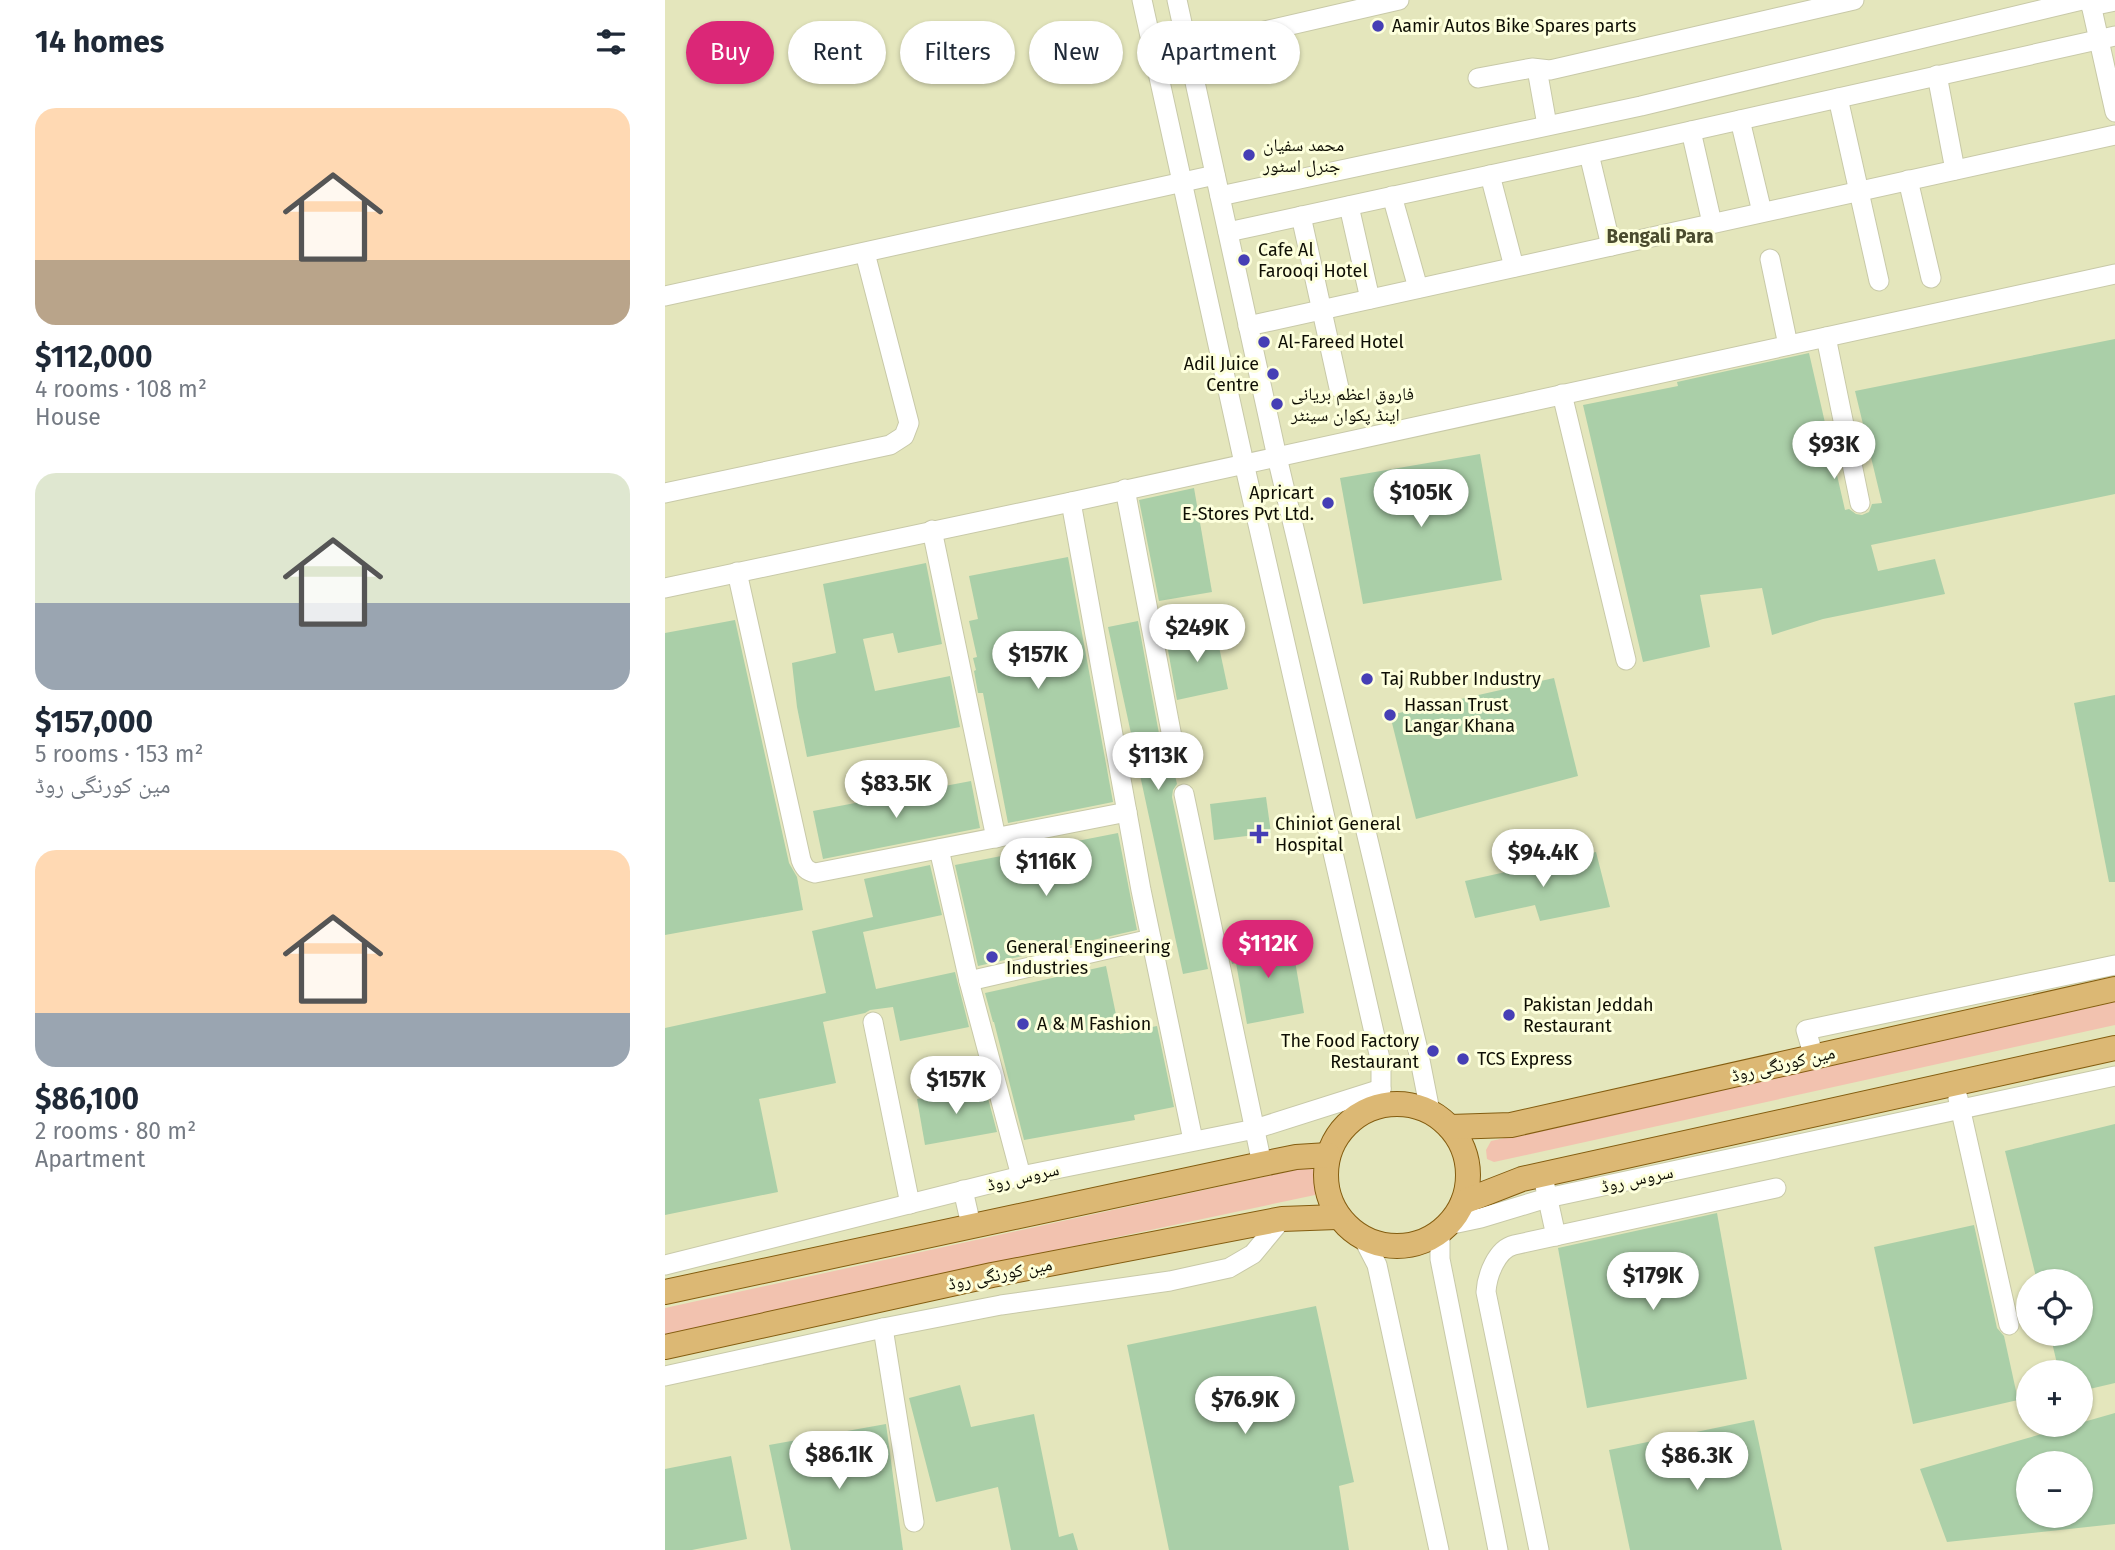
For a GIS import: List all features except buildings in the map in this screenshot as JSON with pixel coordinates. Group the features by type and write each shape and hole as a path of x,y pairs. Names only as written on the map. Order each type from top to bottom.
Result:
{"main road":[{"name":"مین کورنگی روڈ","path":"1450,1127 1511,1125 2115,989"},
{"path":"1463,1202 1523,1179 1545,1187 1822,1112 2115,1048"},
{"path":"1377,1098 1430,1111 1450,1127 1461,1143 1467,1162 1468,1182 1463,1202 1444,1228 1423,1241 1402,1246 1382,1245 1363,1238 1337,1217 1330,1201 1325,1178 1328,1155 1335,1138 1377,1098"},
{"path":"665,1292 1262,1164 1296,1157 1328,1155"},
{"name":"مین کورنگی روڈ","path":"665,1347 992,1275 1282,1219 1337,1217"}],"street":[{"path":"1142,0 1381,1063 1377,1098"},
{"path":"1177,0 1181,21"},
{"path":"1286,21 1338,7 1399,0"},
{"path":"1478,78 1537,69 1550,70 1854,0"},
{"path":"1220,196 1654,103 2088,2 2115,1"},
{"path":"2088,2 2107,37 2115,112"},
{"path":"1228,232 2107,37"},
{"path":"1537,69 1547,125"},
{"path":"1937,75 1955,170"},
{"path":"1195,84 1277,457 1412,1023 1430,1111"},
{"path":"1838,98 1879,281"},
{"path":"1740,120 1762,212"},
{"path":"1691,131 1712,223"},
{"path":"1248,326 2115,135"},
{"path":"1589,154 1611,246"},
{"path":"665,296 1215,175"},
{"path":"1490,175 1514,267"},
{"path":"1908,180 1931,278"},
{"path":"1392,196 1418,288"},
{"path":"1349,206 1370,299"},
{"path":"1301,216 1339,387"},
{"path":"665,493 890,445 904,436 909,423 865,253"},
{"path":"1770,259 1788,345"},
{"path":"665,588 2115,274"},
{"path":"1826,337 1860,503"},
{"path":"1562,394 1626,660"},
{"path":"1125,489 1172,737"},
{"path":"1071,502 1151,939 1193,1140"},
{"path":"932,530 996,838"},
{"path":"737,572 803,867 815,873 1127,812"},
{"path":"1184,794 1262,1164"},
{"path":"939,849 969,981 1021,1177"},
{"path":"969,981 1151,939"},
{"path":"1814,1057 1806,1030 2115,965"},
{"path":"873,1022 910,1204"},
{"name":"سروس روڈ","path":"1444,1228 1481,1218 1545,1187 1828,1137 2115,1076"},
{"path":"1955,1083 2009,1325"},
{"name":"سروس روڈ","path":"665,1265 963,1190 1255,1129 1377,1098"},
{"path":"1822,1112 1828,1137"},
{"path":"1545,1187 1556,1236"},
{"path":"1539,1550 1486,1292 1489,1276 1502,1251 1507,1246 1776,1188"},
{"path":"963,1190 971,1225"},
{"path":"665,1376 884,1328 1001,1306 1170,1281 1229,1268 1253,1254 1282,1219"},
{"path":"1444,1228 1440,1259 1498,1550"},
{"path":"1363,1238 1377,1265 1439,1550"},
{"path":"992,1275 1001,1306"},
{"path":"884,1328 914,1522"}],"shaded area":[{"path":"665,0 2115,0 2115,1550 665,1550"},
{"path":"2115,1002 2115,1025 1494,1162 1487,1159 1486,1150 1491,1141"},
{"path":"1313,1168 1318,1189 1315,1195 962,1270 665,1338 665,1308"}],"place":[{"name":"Aamir Autos Bike Spares parts","path":"1378,26"},
{"name":"محمد سفیان جنرل اسٹور","path":"1249,155"},
{"name":"Cafe Al Farooqi Hotel","path":"1244,260"},
{"name":"Al-Fareed Hotel","path":"1264,342"},
{"name":"Adil Juice Centre","path":"1273,374"},
{"name":"فاروق اعظم بریانی اینڈ پکوان سینٹر","path":"1277,404"},
{"name":"Apricart E-Stores Pvt Ltd.","path":"1328,503"},
{"name":"Taj Rubber Industry","path":"1367,679"},
{"name":"Hassan Trust Langar Khana","path":"1390,715"},
{"name":"Chiniot General Hospital","path":"1259,834"},
{"name":"General Engineering Industries","path":"992,957"},
{"name":"Pakistan Jeddah Restaurant","path":"1509,1015"},
{"name":"A & M Fashion","path":"1023,1024"},
{"name":"The Food Factory Restaurant","path":"1433,1051"},
{"name":"TCS Express","path":"1463,1059"}],"district":[{"name":"Bengali Para","path":"1660,236"}]}
